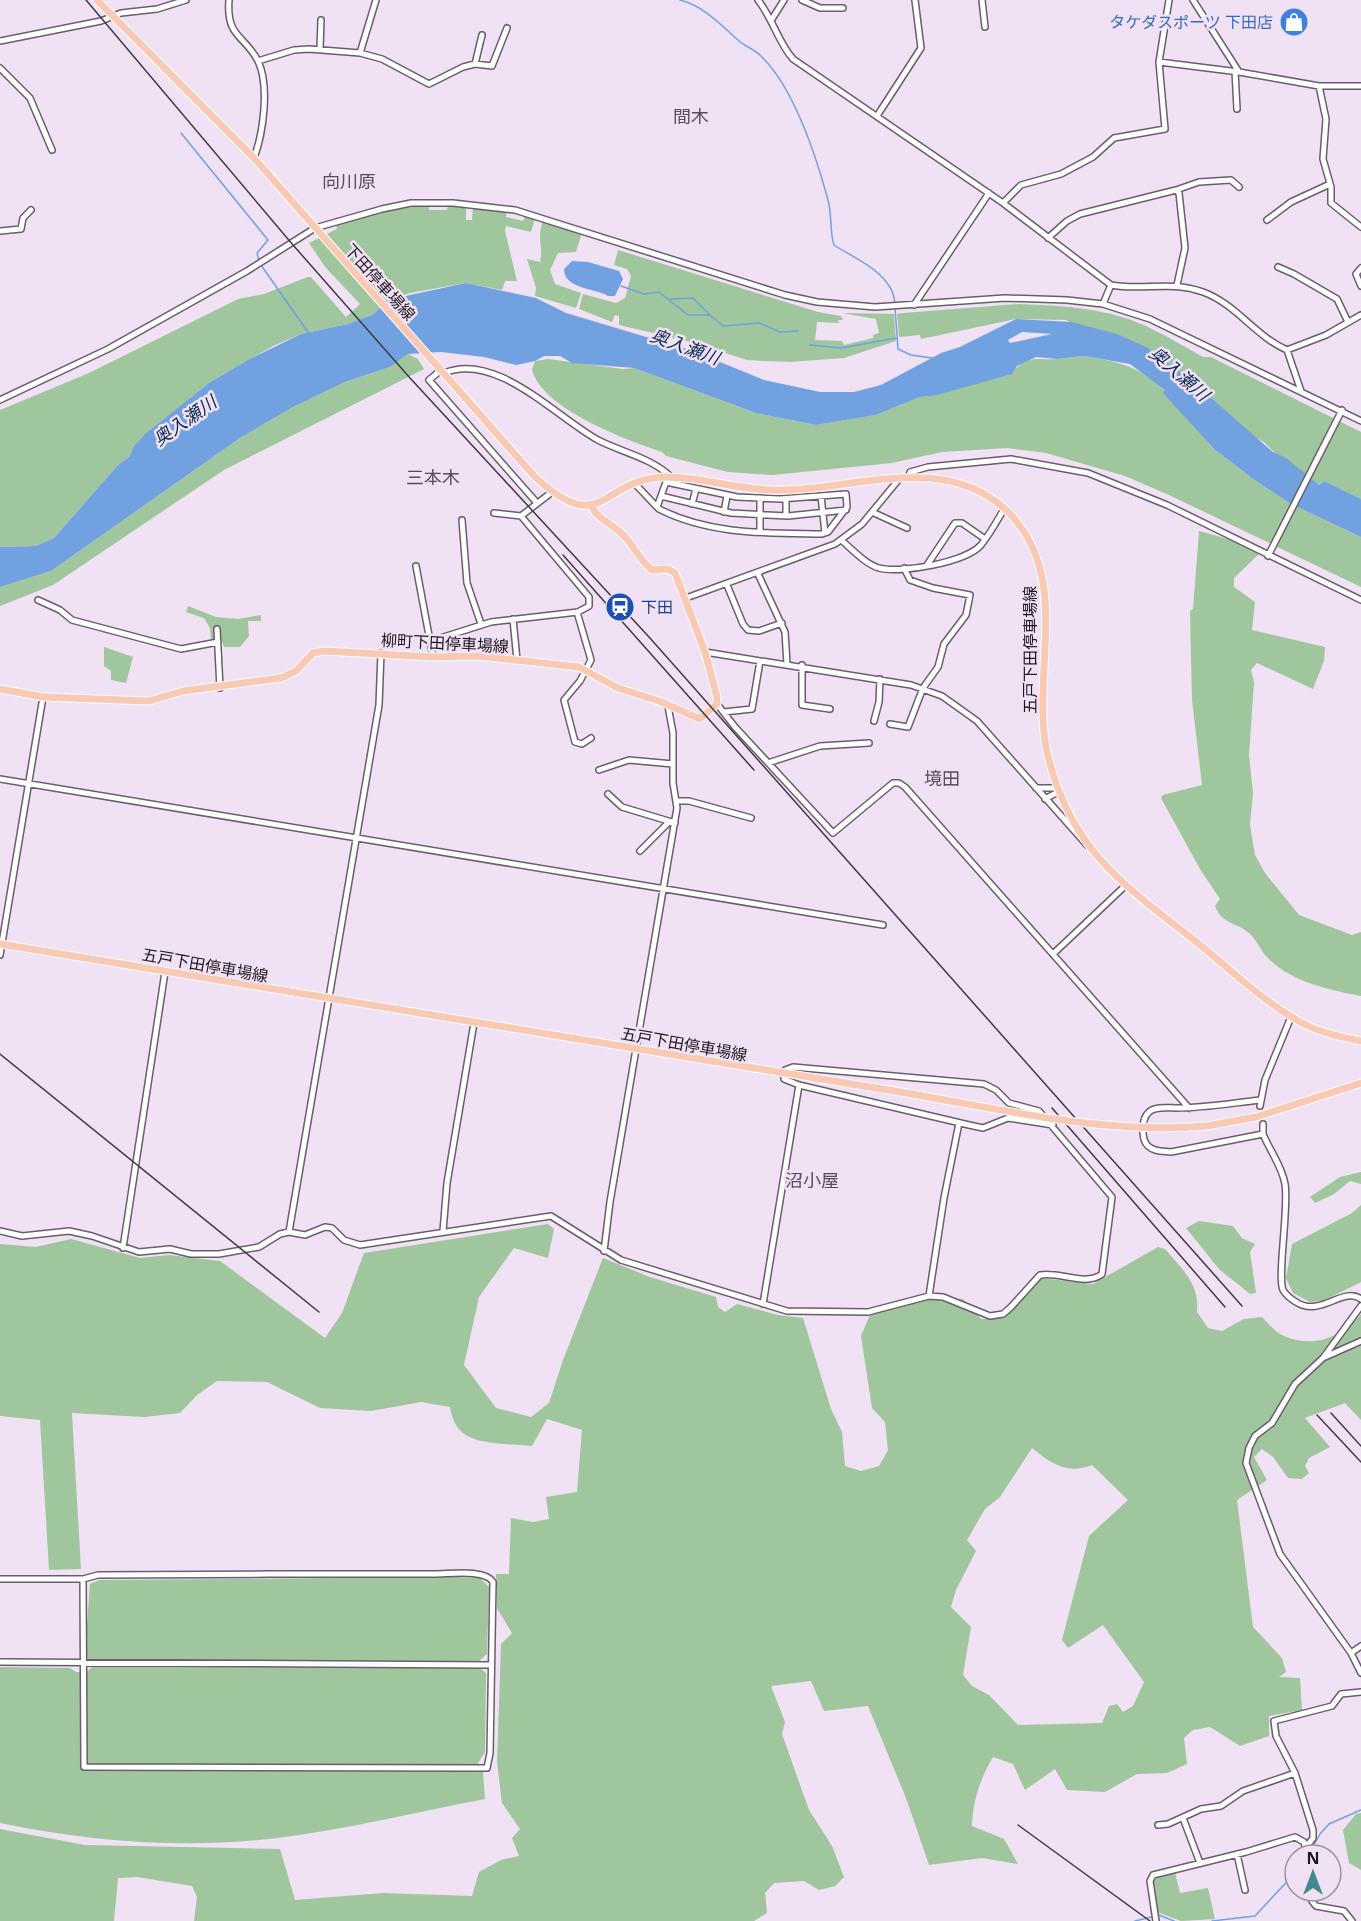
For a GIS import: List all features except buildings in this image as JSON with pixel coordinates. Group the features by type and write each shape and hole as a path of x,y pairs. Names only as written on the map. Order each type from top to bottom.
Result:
{"main road":[{"name":"下田停車場線","path":"97,0 254,158 535,477 552,492 579,506 591,506"},
{"name":"五戸下田停車場線","path":"591,506 635,484 670,477 750,489 793,490 904,478 939,479 966,486 989,498 1004,509 1026,536 1044,580 1047,622 1043,721 1047,750 1058,790 1091,848 1126,885 1291,1017 1318,1031 1361,1041"},
{"path":"591,506 597,516 631,544 648,567 652,570 672,570 686,598 705,652 717,704"},
{"name":"柳町下田停車場線","path":"0,689 43,697 149,701 183,691 220,688 281,678 296,671 317,652 434,657 479,656 518,660 587,669 618,688 700,719 717,704"},
{"name":"五戸下田停車場線","path":"1,944 1123,1129 1166,1130 1207,1126 1267,1114 1361,1083"}],"street":[{"path":"0,41 113,17 121,13 157,9 186,0"},
{"path":"229,0 228,11 232,27 258,61 264,109 254,158"},
{"path":"360,53 376,0"},
{"path":"758,0 772,20 783,48 793,59 989,193 1110,285 1122,287 1177,285 1205,292 1225,302 1256,332 1287,350 1301,391"},
{"path":"772,20 784,0"},
{"path":"802,0 820,8 843,8"},
{"path":"877,116 921,48 915,0"},
{"path":"982,0 985,27"},
{"path":"1003,203 1021,184 1061,174 1093,157 1114,138 1165,129 1159,62 1169,0"},
{"path":"1193,0 1237,71 1237,109"},
{"path":"320,50 321,20"},
{"path":"258,61 294,50 360,53 382,59 429,84 463,67 475,64 492,66 507,28"},
{"path":"475,64 482,35"},
{"path":"1159,62 1237,71 1319,86 1361,86"},
{"path":"0,68 30,98 52,150"},
{"path":"1319,86 1326,119 1323,159 1330,184 1331,203 1361,227"},
{"path":"1048,238 1066,220 1080,214 1214,180 1231,180 1239,188"},
{"path":"1267,220 1291,202 1330,184"},
{"path":"1176,190 1179,193 1185,248 1177,285"},
{"path":"914,305 989,193"},
{"path":"0,400 108,350 247,272 316,230 382,209 411,203 498,207 558,222 785,295 817,302 875,307 1005,298 1103,304 1150,320 1361,421"},
{"path":"0,231 21,229 23,218 31,210"},
{"path":"1278,267 1337,299 1348,322"},
{"path":"1361,268 1356,274 1361,286"},
{"path":"1103,304 1110,285"},
{"path":"1287,350 1326,335 1361,315"},
{"path":"537,504 429,380 440,370 464,370 498,376 533,396 595,438 652,464 670,477"},
{"path":"1270,555 1341,411"},
{"path":"686,598 758,574 841,541 913,470 1011,459 1057,465 1088,473 1167,505 1361,600"},
{"path":"657,507 666,483 727,496 786,499 846,494 846,510 826,532"},
{"path":"635,484 657,507 689,522 726,530 826,532 879,568 927,565 969,554 985,539 1004,509"},
{"path":"692,504 696,489"},
{"path":"521,516 552,492"},
{"path":"661,496 724,512 786,516 846,510"},
{"path":"724,512 727,496"},
{"path":"820,496 826,532"},
{"path":"760,498 760,532"},
{"path":"786,499 786,516"},
{"path":"872,512 907,528"},
{"path":"431,641 481,624 577,612 589,606 589,597 521,516 495,513"},
{"path":"462,519 467,584 481,624"},
{"path":"927,565 955,523 962,523 985,539"},
{"path":"416,567 434,657"},
{"path":"890,724 909,727 923,688 938,667 950,634 966,615 971,598 970,595 933,588 910,580 904,568"},
{"path":"758,574 782,623 786,639 787,664"},
{"path":"727,585 743,624 748,630 759,631 782,623"},
{"path":"38,600 60,610 72,620 181,649 218,642"},
{"path":"577,612 591,656 587,669 565,696 564,704 575,742 582,744 591,738"},
{"path":"513,619 518,660"},
{"path":"217,629 220,688"},
{"path":"705,652 802,665 880,679 923,688 949,700 971,716 1081,841 1091,848"},
{"path":"289,1232 379,705 381,654"},
{"path":"724,712 752,709 760,661"},
{"path":"802,665 802,705 830,709"},
{"path":"874,721 879,702 880,679"},
{"path":"0,955 43,697"},
{"path":"717,704 833,833 893,783 899,783 1189,1108"},
{"path":"604,1251 610,1202 637,1050 676,801 673,733 668,706"},
{"path":"768,763 820,746 869,743"},
{"path":"599,770 628,760 673,764"},
{"path":"0,779 883,925"},
{"path":"1036,788 1058,790"},
{"path":"1045,799 1058,790"},
{"path":"608,794 622,807 672,822"},
{"path":"676,801 689,801 752,818"},
{"path":"640,850 672,822"},
{"path":"1053,954 1126,885"},
{"path":"123,1248 165,972"},
{"path":"1263,1134 1171,1152 1155,1150 1148,1146 1144,1137 1143,1123 1150,1110 1260,1103 1291,1017"},
{"path":"443,1231 447,1183 474,1023"},
{"path":"0,1231 22,1236 69,1231 92,1236 139,1252 170,1249 191,1254 219,1254 259,1247 280,1234 289,1232 305,1235 325,1227 332,1228 344,1240 360,1245 551,1216 621,1260 787,1311 868,1312 929,1296 962,1304 990,1316 1003,1314 1041,1275 1087,1280 1096,1279 1102,1275 1112,1197 1053,1125 1039,1111 1009,1103 996,1090 984,1084 793,1067 787,1067 784,1074 786,1081 799,1085 983,1128 1008,1118 1053,1125"},
{"path":"763,1304 799,1085"},
{"path":"929,1296 944,1198 959,1123"},
{"path":"1263,1124 1263,1134 1285,1185 1283,1289 1299,1304 1312,1308 1350,1295 1361,1299"},
{"path":"1361,1306 1323,1358 1295,1384 1272,1423 1255,1436 1249,1448 1246,1463 1280,1554 1351,1653 1361,1673"},
{"path":"1323,1358 1361,1341"},
{"path":"0,1579 83,1579 98,1575 456,1574 486,1577 493,1582 490,1753 487,1768 84,1767 83,1579"},
{"path":"1351,1653 1361,1646"},
{"path":"0,1662 490,1665"},
{"path":"1309,1843 1313,1838 1313,1830 1295,1773 1276,1736 1274,1721 1332,1706 1341,1694 1361,1692"},
{"path":"1158,1825 1168,1824 1201,1809 1221,1806 1243,1791 1295,1773"},
{"path":"1183,1818 1200,1863"},
{"path":"1156,1921 1151,1876 1295,1837 1302,1838 1305,1843"},
{"path":"1237,1854 1245,1890"},
{"path":"1314,1903 1316,1906 1344,1911 1352,1921"}],"green space":[{"path":"429,205 429,210 447,210 448,205 466,206 466,220 472,220 473,206 507,211 506,217 523,221 525,215 535,218 531,232 506,226 505,231 517,281 505,281 502,290 466,283 410,293 387,300 374,314 348,324 301,334 273,346 209,383 146,433 133,447 130,456 117,466 54,538 36,546 0,547 0,410 89,373 238,299 264,294 308,277 311,277 346,317 360,304 326,268 309,243 337,229 336,224 382,211"},
{"path":"543,220 582,232 576,252 558,253 550,270 555,284 581,293 576,308 535,296 536,288 527,259 540,262 540,233"},
{"path":"618,250 818,312 841,316 843,320 838,320 839,323 817,322 815,340 842,341 844,345 873,338 873,335 879,333 876,319 842,313 894,314 896,341 844,358 790,362 747,360 691,342 619,325 619,316 615,315 612,322 579,309 583,294 616,303 625,298 631,276 627,269 614,265"},
{"path":"1019,304 1088,310 1122,317 1160,333 1203,357 1211,357 1361,432 1361,499 1324,481 1319,485 1265,443 1066,320 1016,319 921,339 920,335 899,337 897,314"},
{"path":"408,354 418,359 424,369 224,470 53,585 0,606 0,587 51,571 240,438 293,407 345,382 390,367"},
{"path":"1084,356 1118,363 1145,375 1165,390 1164,393 1214,449 1253,479 1291,504 1361,537 1361,587 1125,476 1046,453 1007,448 942,452 892,463 772,475 728,472 666,456 662,452 607,431 567,409 538,383 532,369 535,361 548,359 623,369 634,368 756,413 816,425 876,415 920,397 1011,374 1023,363 1034,359"},
{"path":"1199,531 1235,541 1259,554 1234,578 1234,587 1255,602 1252,630 1325,647 1324,661 1313,689 1257,663 1251,670 1254,682 1249,755 1253,793 1250,825 1255,855 1265,873 1299,915 1352,935 1361,932 1361,996 1323,988 1287,973 1267,957 1250,934 1222,917 1215,906 1220,899 1200,869 1161,798 1163,795 1202,785 1192,700 1190,611 1193,609"},
{"path":"188,606 216,617 238,619 261,615 261,621 248,621 249,636 240,647 224,647 221,638 211,639 210,628 204,618 186,612"},
{"path":"104,647 133,657 126,683 111,680 111,671 104,666"},
{"path":"1361,1172 1361,1184 1350,1181 1334,1194 1315,1203 1310,1197 1340,1177"},
{"path":"1361,1205 1361,1282 1323,1301 1310,1302 1293,1293 1286,1278 1292,1244 1352,1213"},
{"path":"1199,1221 1233,1226 1242,1238 1255,1244 1250,1252 1256,1293 1250,1294 1219,1269 1186,1228"},
{"path":"548,1224 554,1229 548,1258 514,1248 479,1297 464,1365 496,1408 531,1417 549,1403 563,1360 603,1258 650,1277 716,1297 718,1307 725,1312 737,1304 778,1315 803,1318 831,1409 842,1432 845,1466 861,1471 879,1466 888,1450 885,1422 872,1408 861,1336 873,1308 928,1296 963,1299 981,1319 991,1319 1016,1307 1041,1278 1093,1284 1158,1247 1165,1249 1193,1285 1197,1312 1208,1328 1222,1331 1244,1319 1262,1317 1284,1336 1295,1340 1317,1341 1345,1329 1361,1314 1361,1420 1345,1403 1305,1418 1330,1447 1309,1458 1305,1466 1309,1473 1302,1479 1288,1478 1273,1457 1262,1449 1254,1457 1267,1480 1237,1500 1253,1627 1282,1658 1286,1672 1279,1677 1300,1678 1302,1710 1269,1716 1269,1736 1240,1746 1210,1727 1193,1730 1184,1738 1187,1764 1167,1773 1137,1774 1105,1792 1067,1790 1055,1769 1025,1790 1013,1764 993,1757 978,1790 972,1826 1004,1839 1018,1864 982,1858 929,1865 906,1798 868,1706 824,1711 811,1681 771,1686 785,1722 782,1734 809,1810 832,1846 844,1877 835,1886 819,1890 804,1881 774,1883 765,1893 767,1913 754,1921 194,1921 197,1897 192,1886 137,1877 118,1878 114,1921 0,1921 0,1829 85,1845 280,1849 295,1900 383,1893 472,1896 479,1872 501,1860 519,1856 512,1838 520,1829 502,1803 497,1762 501,1644 512,1633 497,1608 496,1574 509,1574 511,1518 533,1522 549,1519 546,1497 577,1492 582,1430 547,1419 532,1446 491,1443 480,1441 462,1432 455,1423 450,1407 421,1402 371,1411 320,1408 267,1382 217,1381 197,1395 180,1413 144,1417 72,1413 81,1569 49,1570 40,1420 0,1416 0,1244 36,1247 71,1239 140,1258 169,1255 220,1261 325,1338 342,1313 364,1253","holes":["1032,1448 1059,1466 1074,1469 1092,1465 1128,1500 1089,1536 1062,1640 1068,1648 1103,1625 1144,1682 1133,1706 1123,1712 1117,1704 1109,1706 1102,1723 1018,1725 989,1695 972,1686 963,1675 971,1627 951,1607 956,1590 976,1551 967,1540 985,1509 1000,1497"]},
{"path":"480,1578 489,1587 487,1654 480,1660 480,1668 486,1673 485,1752 478,1763 483,1772 485,1799 330,1830 278,1838 209,1843 104,1839 0,1823 0,1667 70,1668 76,1672 87,1672 91,1668 85,1651 90,1584 99,1580"},
{"path":"1361,1813 1361,1870 1349,1863 1343,1830 1356,1814"},
{"path":"1175,1872 1180,1893 1208,1888 1215,1919 1181,1921 1157,1912 1153,1881 1158,1877"}],"water":[{"path":"572,261 588,262 619,271 623,279 615,296 608,296 569,281 564,269"},
{"name":"奥入瀬川","path":"466,283 536,298 566,313 693,351 764,380 820,392 854,392 881,385 941,353 960,347 1016,319 1071,322 1117,334 1148,348 1194,383 1273,452 1286,458 1319,485 1324,481 1361,499 1361,537 1291,504 1253,479 1214,449 1163,393 1165,390 1130,364 1084,356 1057,359 1036,357 1017,366 1012,374 937,395 920,397 876,415 816,425 756,413 634,368 572,363 560,356 544,356 535,361 516,365 484,357 441,352 408,354 390,367 345,382 293,407 240,438 51,571 0,587 0,547 36,546 54,538 117,466 130,456 133,447 146,433 209,383 248,360 301,334 348,324 374,314 387,300","holes":["1022,332 1052,334 1010,343 1008,340"]}],"waterway":[{"path":"680,0 712,17 758,54 773,70 794,104 810,144 829,205 834,245 880,275 893,292 895,303"},
{"path":"181,133 268,240 257,253 259,261"},
{"path":"261,265 310,335"},
{"path":"621,286 644,294 659,292 688,315 710,315 723,326 759,323 780,332 798,331"},
{"path":"671,299 693,298 710,315"},
{"path":"895,308 898,349 911,355 932,358"},
{"path":"810,345 841,348 896,338"},
{"path":"1315,1843 1329,1824 1361,1810"},
{"path":"1212,1921 1255,1916 1283,1886"},
{"path":"1135,1921 1159,1915 1174,1921"}],"railway":[{"path":"86,0 293,245 410,378 649,637 1242,1306"},
{"path":"563,555 754,770"},
{"path":"0,1054 319,1312"},
{"path":"1052,1108 1225,1307"},
{"path":"1331,1413 1361,1446"},
{"path":"1317,1415 1361,1462"},
{"path":"1018,1825 1150,1921"}],"place":[{"name":"タケダスポーツ 下田店","path":"1294,22"},
{"name":"下田","path":"620,607"}],"district":[{"name":"間木","path":"691,117"},
{"name":"向川原","path":"349,182"},
{"name":"三本木","path":"433,478"},
{"name":"境田","path":"942,779"},
{"name":"沼小屋","path":"812,1181"}]}
